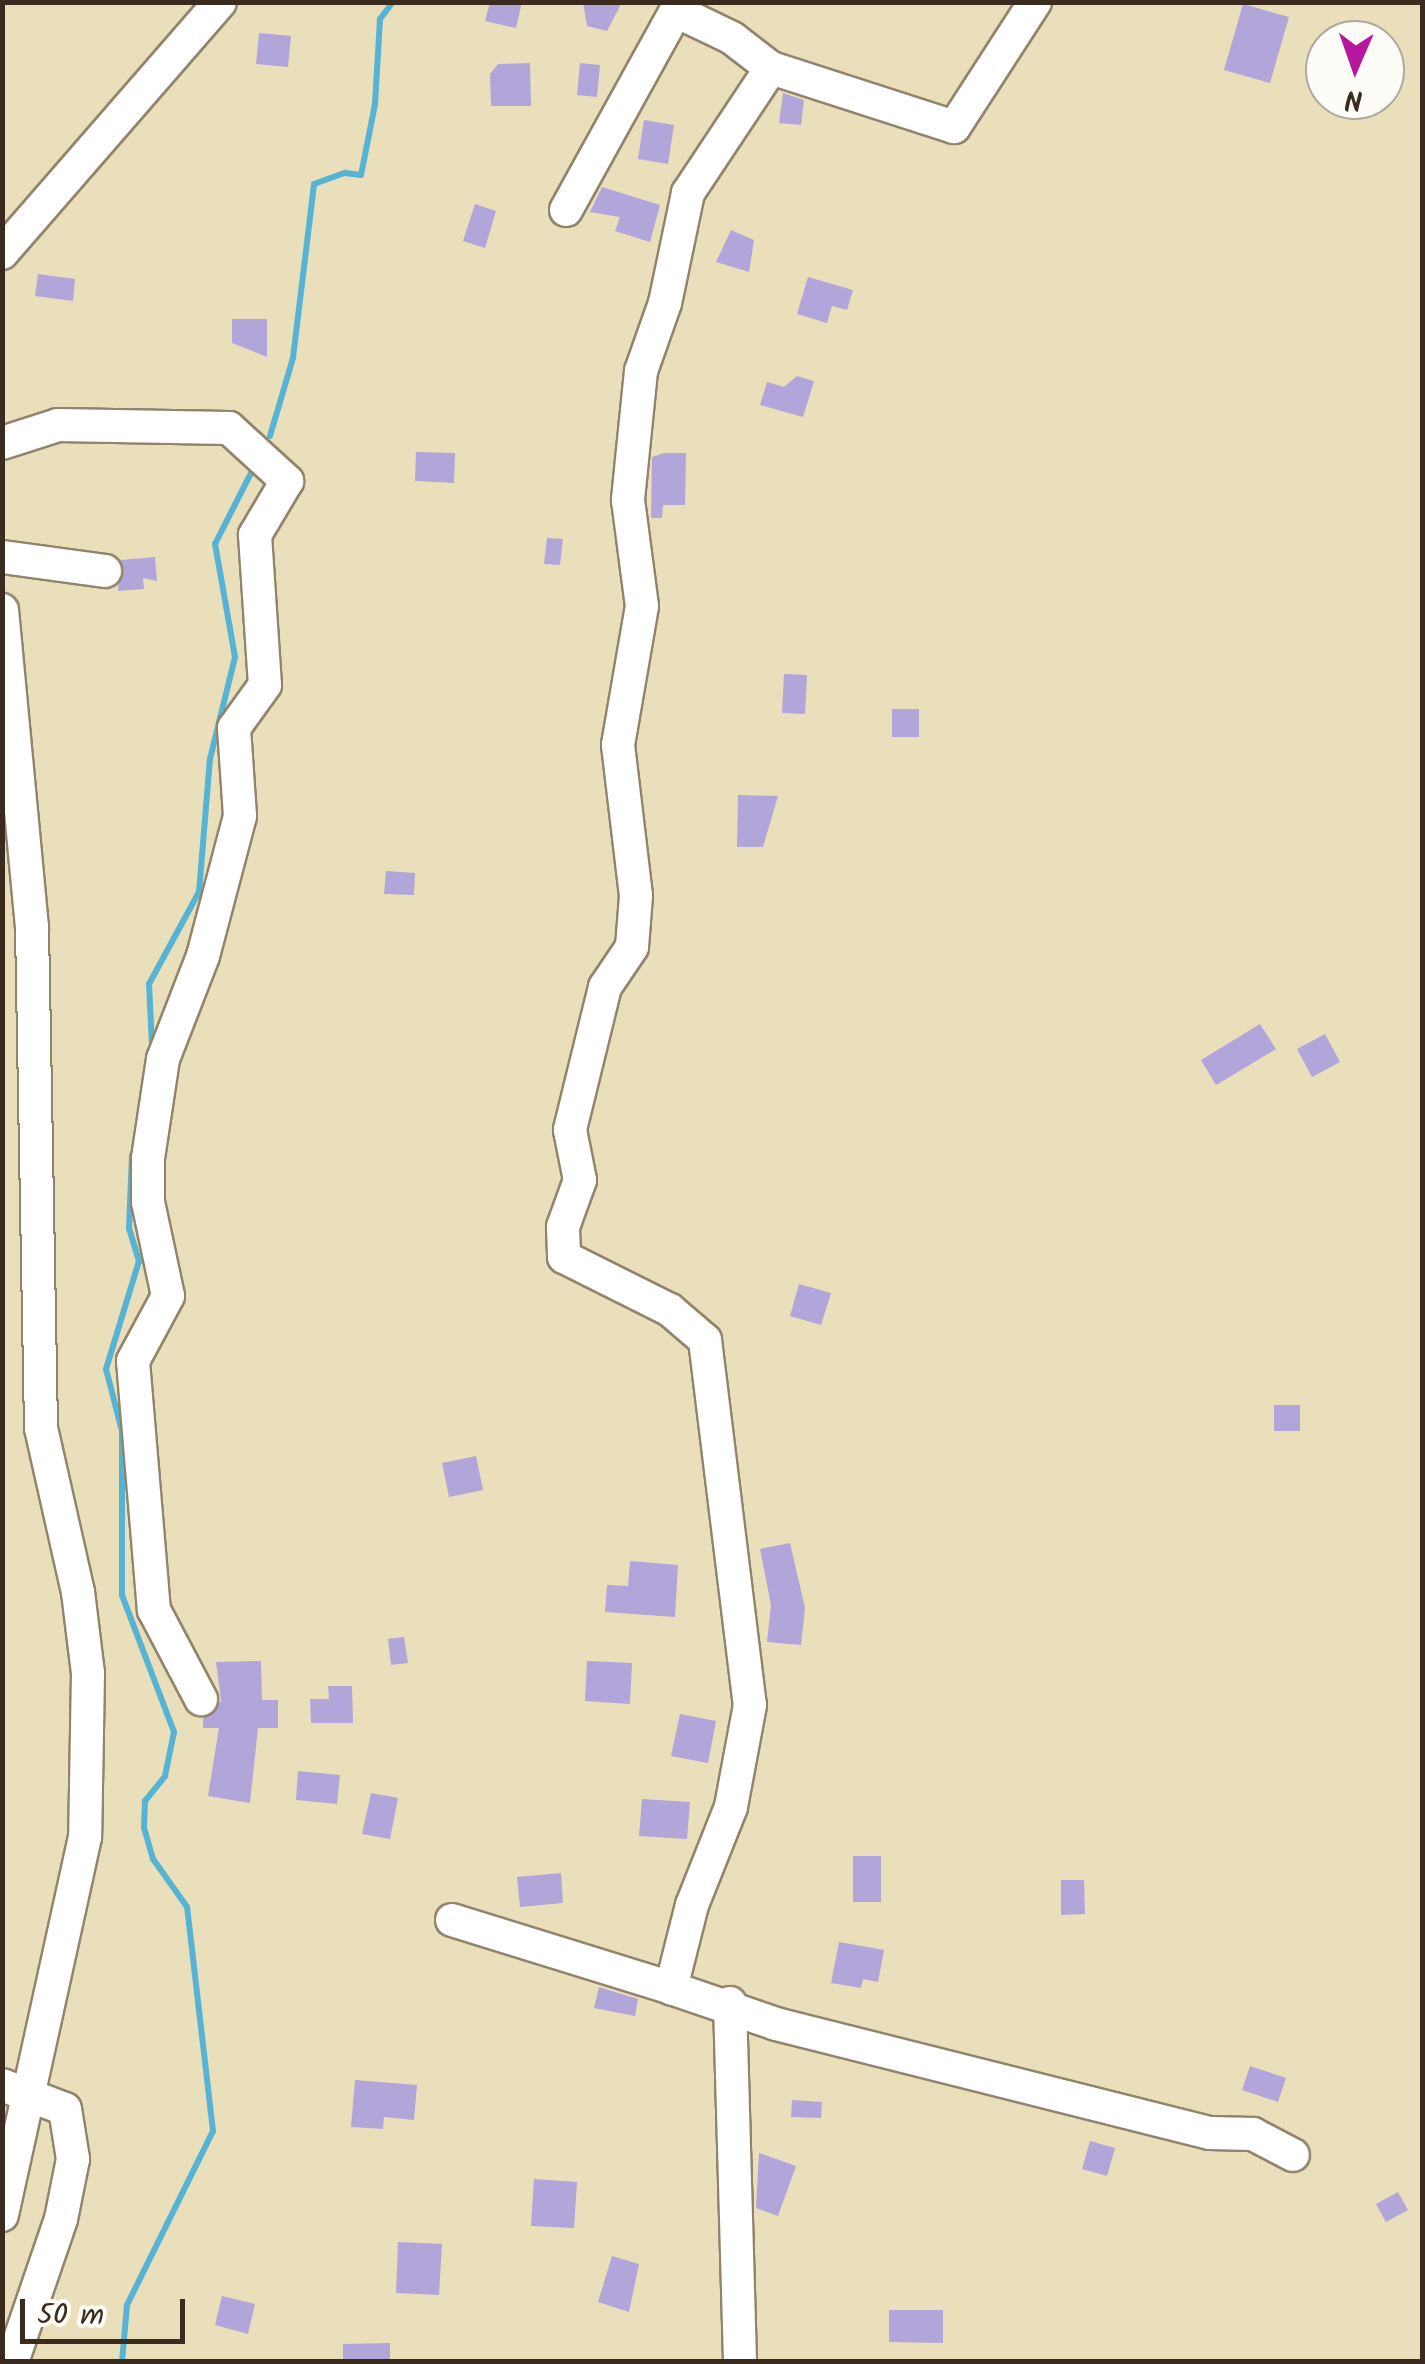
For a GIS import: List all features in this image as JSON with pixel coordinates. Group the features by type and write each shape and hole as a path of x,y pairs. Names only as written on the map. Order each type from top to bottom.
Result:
{"street":[{"path":"2,253 220,2"},
{"path":"566,210 676,10 732,38 771,68 954,127 1034,2"},
{"path":"671,1988 692,1905 731,1807 750,1705 705,1340 670,1310 564,1257 562,1228 580,1180 570,1130 584,1063 605,986 632,947 636,896 618,745 642,606 628,500 641,371 665,303 688,193 771,68"},
{"path":"2,444 58,425 229,428 288,481 255,535 265,685 234,728 240,816 203,956 163,1059 148,1158 148,1202 168,1296 133,1361 154,1610 201,1699"},
{"path":"2,557 105,570"},
{"path":"2,610 32,927 41,1428 88,1672 85,1837 15,2089 2,2215"},
{"path":"452,1920 730,2003 776,2024 1210,2133 1253,2134 1293,2154"},
{"path":"730,2003 740,2362"},
{"path":"12,2362 61,2218 73,2159 65,2109 15,2089"}],"building":[{"path":"490,2 522,2 516,28 485,21"},
{"path":"583,2 622,2 607,31 587,26"},
{"path":"1243,4 1289,17 1270,83 1224,70"},
{"path":"259,33 291,36 288,67 256,64"},
{"path":"530,63 531,106 491,106 490,74 498,64"},
{"path":"580,63 600,65 597,97 577,95"},
{"path":"783,93 804,100 801,125 779,123"},
{"path":"644,120 674,125 668,164 638,159"},
{"path":"602,187 660,205 650,242 615,231 620,217 590,212"},
{"path":"475,204 496,211 485,248 463,241"},
{"path":"731,230 754,240 749,272 716,262"},
{"path":"38,274 75,279 73,301 35,296"},
{"path":"808,277 853,290 847,310 832,306 827,323 797,314"},
{"path":"232,319 267,319 267,357 232,343"},
{"path":"797,376 814,381 803,417 760,405 767,382 784,387"},
{"path":"416,452 455,453 454,483 415,481"},
{"path":"686,453 685,505 663,505 662,518 651,518 652,457"},
{"path":"547,538 563,539 560,565 544,564"},
{"path":"155,557 157,581 143,578 144,589 118,591 121,560"},
{"path":"784,674 807,675 805,714 782,713"},
{"path":"892,709 919,709 919,737 892,737"},
{"path":"738,795 778,796 763,847 737,847"},
{"path":"386,871 415,873 414,895 384,894"},
{"path":"1260,1024 1276,1049 1216,1085 1201,1060"},
{"path":"1325,1034 1340,1062 1312,1077 1297,1049"},
{"path":"799,1284 831,1293 821,1325 790,1316"},
{"path":"1274,1405 1300,1405 1300,1431 1274,1431"},
{"path":"476,1456 483,1490 449,1497 442,1463"},
{"path":"790,1543 805,1608 801,1645 767,1642 771,1605 760,1549"},
{"path":"630,1561 678,1565 675,1617 605,1612 607,1585 628,1586"},
{"path":"404,1637 408,1663 391,1665 388,1639"},
{"path":"261,1661 262,1700 278,1700 278,1728 258,1728 250,1803 208,1796 219,1728 203,1728 203,1718 221,1701 216,1662"},
{"path":"587,1661 632,1663 630,1704 585,1701"},
{"path":"328,1686 352,1686 353,1723 311,1723 310,1699 329,1699"},
{"path":"680,1714 716,1721 708,1763 671,1756"},
{"path":"298,1771 340,1775 337,1804 296,1800"},
{"path":"371,1793 398,1798 390,1839 362,1834"},
{"path":"642,1799 690,1802 687,1839 639,1836"},
{"path":"853,1856 881,1856 881,1902 853,1902"},
{"path":"561,1873 563,1903 520,1907 517,1877"},
{"path":"1061,1880 1084,1880 1085,1914 1061,1915"},
{"path":"839,1942 884,1950 878,1982 863,1979 861,1988 831,1983"},
{"path":"599,1987 638,1999 635,2016 594,2008"},
{"path":"1250,2066 1286,2078 1278,2102 1242,2090"},
{"path":"355,2080 417,2085 414,2120 384,2117 383,2129 351,2127"},
{"path":"792,2100 822,2102 821,2118 791,2117"},
{"path":"1090,2141 1115,2148 1107,2176 1082,2169"},
{"path":"759,2153 796,2166 778,2216 756,2208"},
{"path":"534,2179 577,2182 574,2228 531,2226"},
{"path":"1398,2192 1408,2210 1386,2222 1376,2204"},
{"path":"398,2242 442,2244 439,2295 396,2293"},
{"path":"612,2256 639,2264 629,2312 598,2302"},
{"path":"222,2296 255,2304 248,2334 215,2325"},
{"path":"889,2310 943,2310 943,2343 889,2342"},
{"path":"390,2343 390,2362 343,2362 343,2344"}],"waterway":[{"path":"270,436 293,358 314,184 345,173 361,175 375,104 380,19 393,2"},
{"path":"152,1045 149,984 199,892 210,759 235,657 215,544 251,473"},
{"path":"122,2362 127,2305 213,2131 187,1907 153,1859 144,1828 145,1801 165,1776 174,1732 122,1595 122,1431 106,1369 139,1261 129,1229 132,1155"}]}
